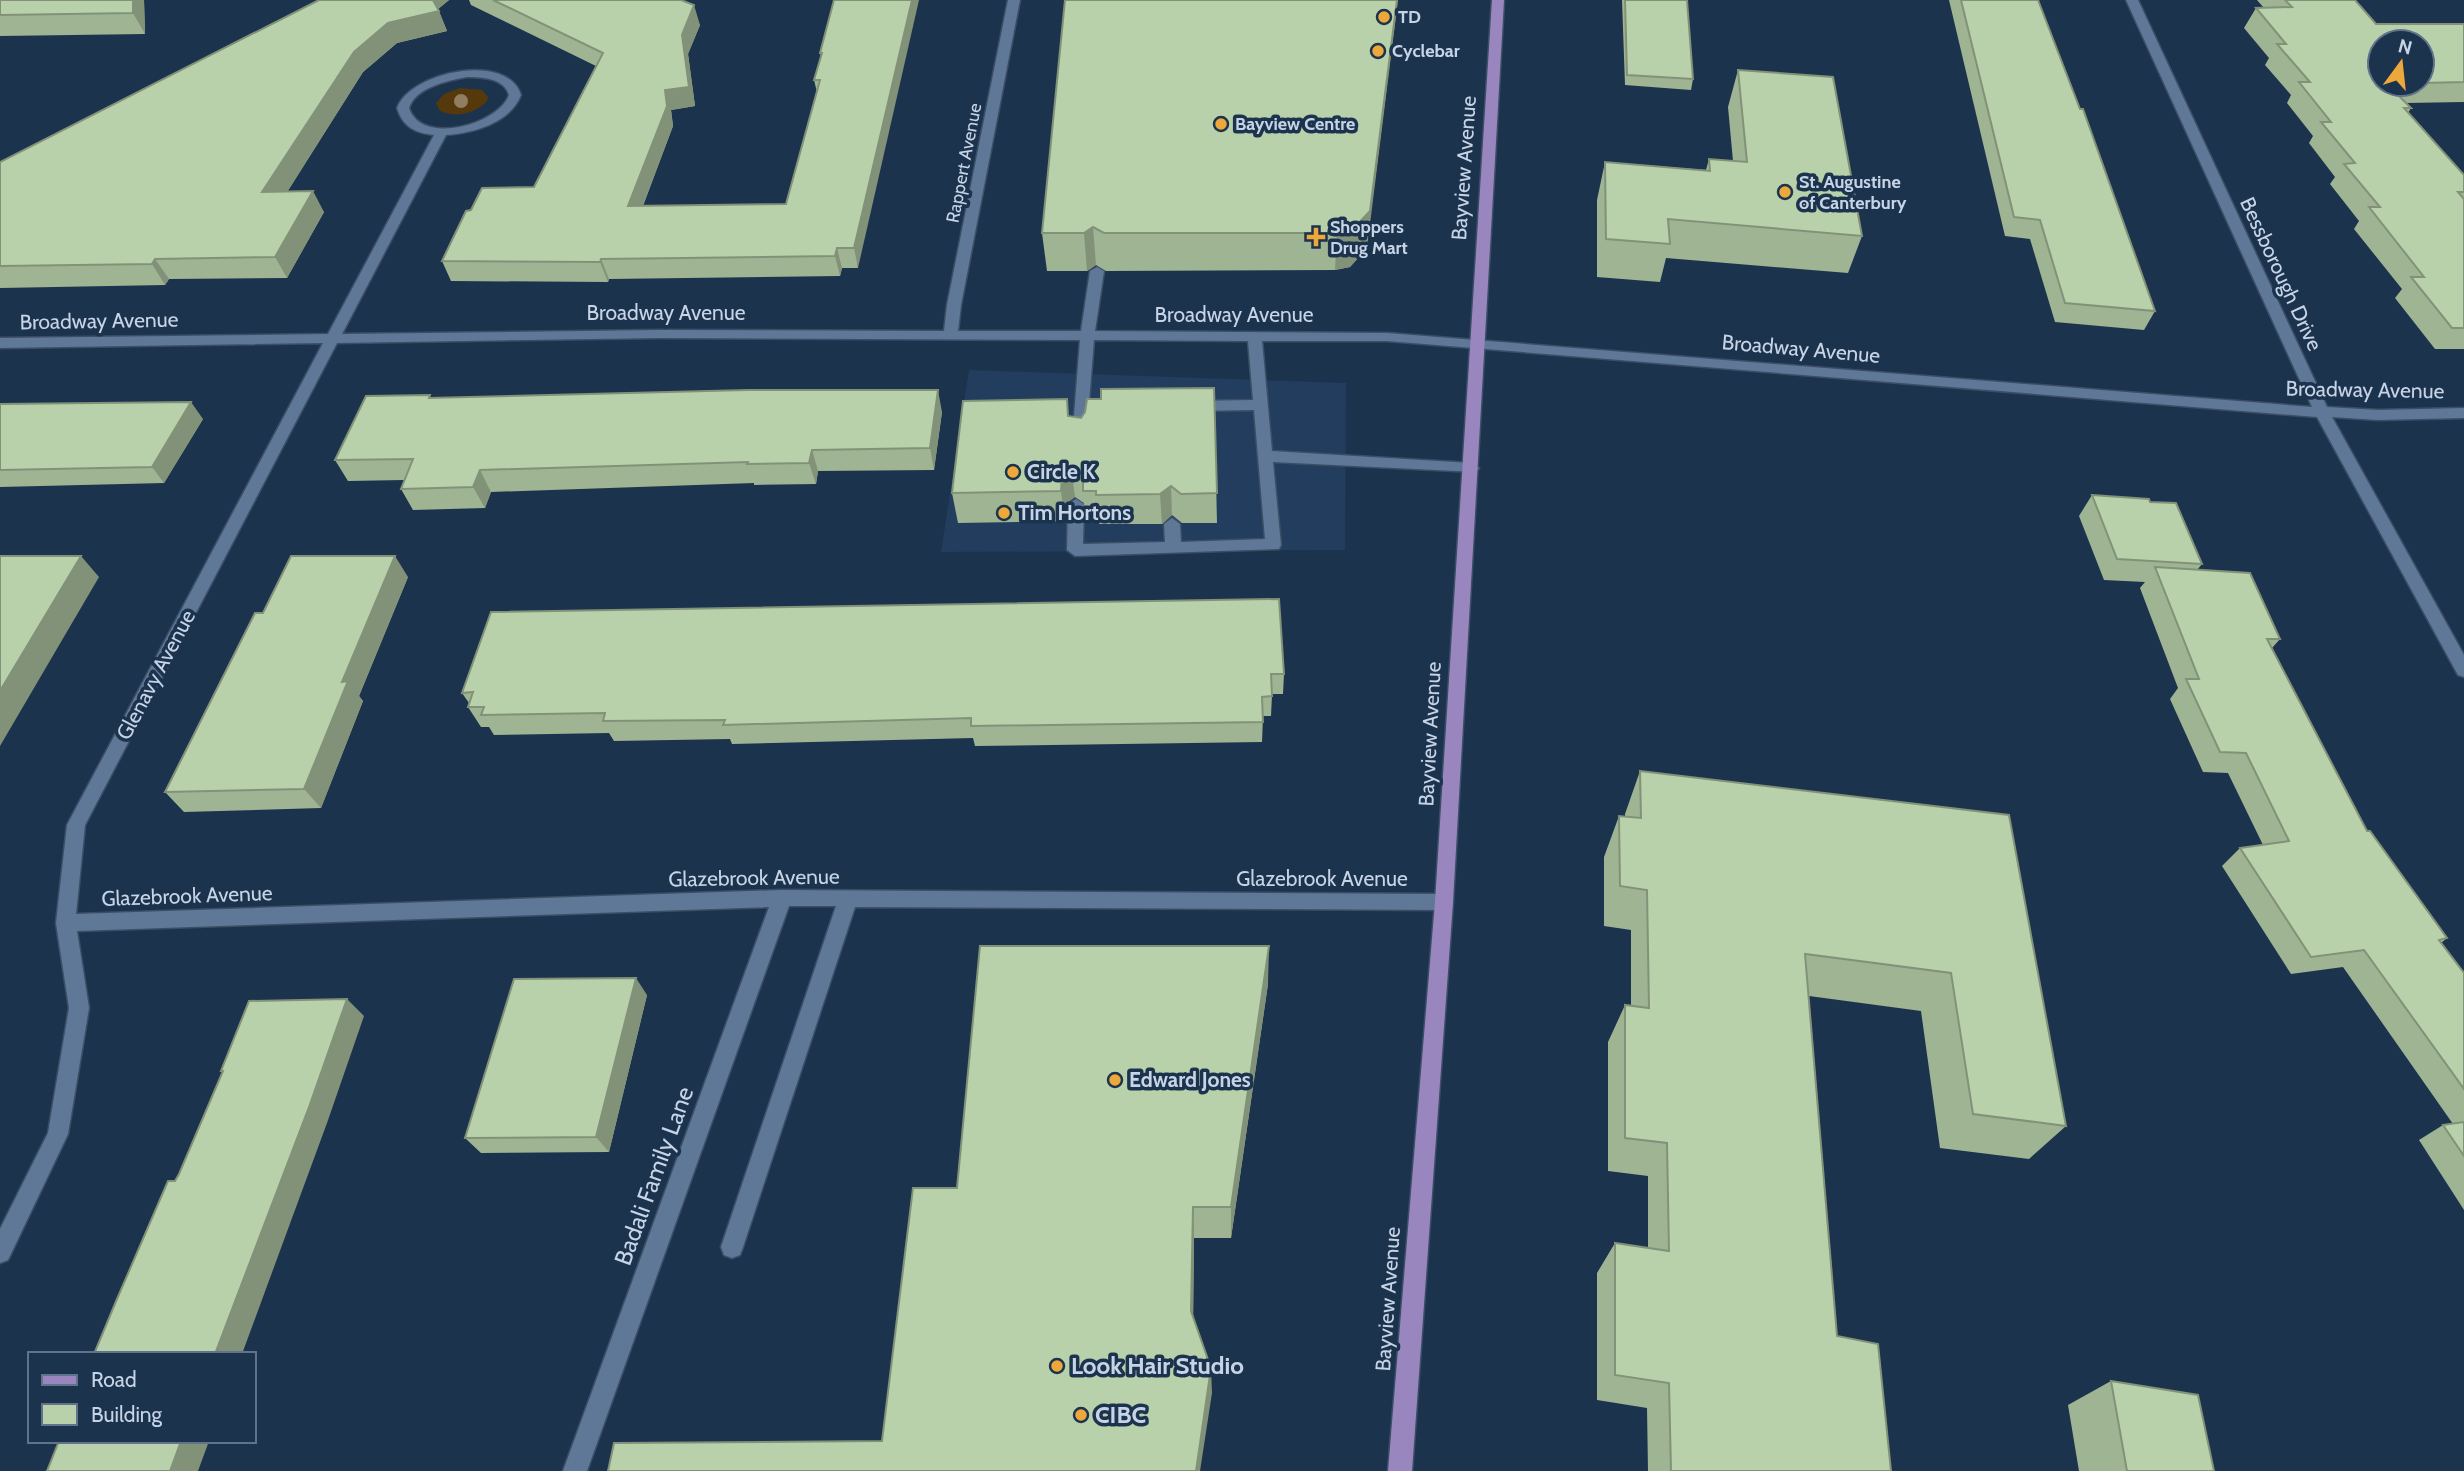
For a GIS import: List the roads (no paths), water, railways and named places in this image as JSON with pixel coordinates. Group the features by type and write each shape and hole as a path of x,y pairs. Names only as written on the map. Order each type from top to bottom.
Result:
{"main road":[{"name":"Bayview Avenue","path":"1399,1471 1444,902 1498,0"}],"street":[{"name":"Rappert Avenue","path":"951,334 954,305 1014,0"},
{"name":"Bessborough Drive","path":"2132,0 2322,413 2464,670"},
{"path":"467,73 484,73 509,82 514,90 513,99 507,109 495,118 479,125 442,131 425,130 405,118 403,108 418,90 432,82 467,73"},
{"name":"Glenavy Avenue","path":"0,1252 58,1135 79,1008 66,923 76,825 442,131"},
{"path":"1079,441 1088,408 1087,335 1097,271"},
{"name":"Broadway Avenue","path":"0,343 659,334 1387,337 2322,413 2464,413"},
{"path":"1076,505 1075,550 1273,545 1255,337"},
{"path":"1183,406 1259,405"},
{"path":"1264,456 1471,468"},
{"path":"1171,524 1173,547"},
{"name":"Glazebrook Avenue","path":"66,923 782,898 1444,902"},
{"name":"Badali Family Lane","path":"575,1471 782,898"},
{"path":"732,1247 848,898"}],"place":[{"name":"TD","path":"1384,17"},
{"name":"Cyclebar","path":"1378,51"},
{"name":"Bayview Centre","path":"1221,124"},
{"name":"St. Augustine of Canterbury","path":"1785,192"},
{"name":"Shoppers Drug Mart","path":"1316,237"},
{"name":"Circle K","path":"1013,472"},
{"name":"Tim Hortons","path":"1004,513"},
{"name":"Edward Jones","path":"1115,1080"},
{"name":"Look Hair Studio","path":"1057,1366"},
{"name":"CIBC","path":"1081,1415"}]}
